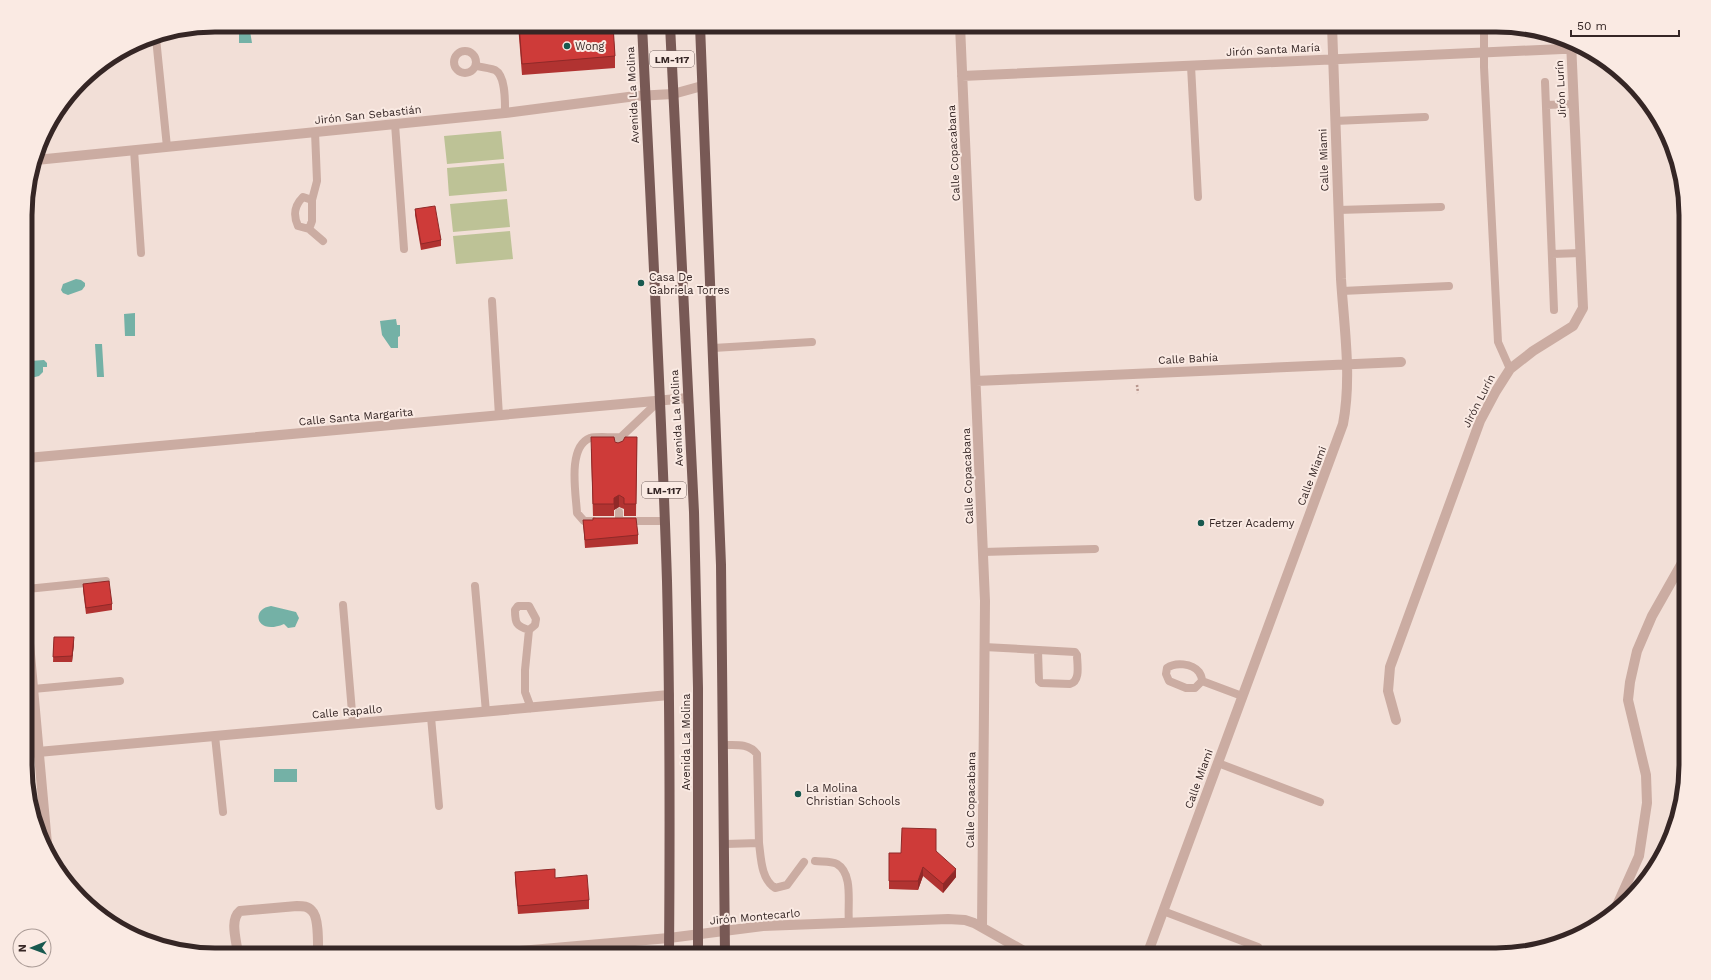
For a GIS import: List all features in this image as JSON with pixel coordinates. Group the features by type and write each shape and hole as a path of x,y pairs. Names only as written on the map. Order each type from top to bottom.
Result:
{"main road":[{"name":"Avenida La Molina","path":"642,32 665,521 669,695 669,948"},
{"name":"Avenida La Molina","path":"670,32 694,512 698,681 698,948"},
{"name":"LM-117","path":"700,32 721,565 726,948"}],"street":[{"name":"Calle Copacabana","path":"960,32 983,552 984,647 982,927"},
{"name":"Calle Miami","path":"1150,948 1242,696 1340,437 1346,412 1346,364 1338,210 1332,32"},
{"name":"Jirón Santa María","path":"962,76 1485,52 1565,46"},
{"name":"Jirón Lurín","path":"1396,720 1388,690 1390,667 1480,421 1510,369 1533,351 1573,326 1583,308 1571,48"},
{"name":"Jirón San Sebastián","path":"41,160 505,113 645,95 673,94 702,86"},
{"name":"Calle Bahía","path":"976,381 1401,362"},
{"name":"Calle Santa Margarita","path":"32,458 688,398"},
{"path":"1619,901 1639,856 1647,803 1646,775 1628,700 1630,682 1640,644 1652,616 1679,568"},
{"path":"32,689 46,836"},
{"name":"Calle Rapallo","path":"32,753 669,695"},
{"path":"237,948 234,922 236,914 240,911 306,906 313,911 316,919 318,948"},
{"name":"Jirón Montecarlo","path":"554,948 698,935 763,926 957,919 974,923 1020,948"}],"lane":[{"path":"1484,32 1498,342 1510,369"},
{"path":"156,42 167,147"},
{"path":"476,66 496,71 501,76 504,89 505,113"},
{"path":"1191,66 1198,197"},
{"path":"1545,82 1554,310"},
{"path":"1546,105 1574,104"},
{"path":"1335,121 1425,117"},
{"path":"395,124 404,249"},
{"path":"308,228 312,221 312,200 318,181 315,132"},
{"path":"134,150 142,253"},
{"path":"312,200 302,197 296,203 294,217 298,226 308,228 324,241"},
{"path":"1338,210 1441,207"},
{"path":"1552,254 1581,253"},
{"path":"1342,292 1449,286"},
{"path":"492,301 500,416"},
{"path":"713,348 812,342"},
{"path":"620,448 621,437 660,400"},
{"path":"598,521 584,521 577,513 575,456 581,445 590,438 621,437"},
{"path":"619,512 616,521 665,521"},
{"path":"983,552 1095,549"},
{"path":"32,588 106,581"},
{"path":"475,586 486,712"},
{"path":"343,605 353,724"},
{"path":"529,630 525,670 525,692 532,708"},
{"path":"984,647 1075,652 1077,654 1077,679 1074,683 1041,683 1039,681 1038,651"},
{"path":"32,689 120,681"},
{"path":"1202,681 1242,696"},
{"path":"431,717 439,806"},
{"path":"215,736 223,812"},
{"path":"723,745 740,745 752,748 757,754 759,843 764,875 768,884 775,888 787,885 804,862"},
{"path":"1218,763 1320,802"},
{"path":"725,844 759,843"},
{"path":"815,861 836,864 846,874 848,883 847,911 849,923"},
{"path":"1164,911 1258,947"}],"green space":[{"path":"501,131 504,159 447,164 444,136"},
{"path":"504,163 507,191 449,196 447,168"},
{"path":"507,199 510,227 453,232 450,204"},
{"path":"510,231 513,259 456,264 453,236"}],"water":[{"path":"239,32 250,32 252,43 239,43"},
{"path":"76,279 85,283 82,290 68,295 63,293 61,290 63,284"},
{"path":"135,313 135,336 125,336 124,314"},
{"path":"396,319 397,325 400,325 398,348 391,348 382,335 380,321"},
{"path":"95,344 102,344 104,377 97,377"},
{"path":"44,360 47,363 47,367 43,367 43,372 39,376 32,378 32,361"},
{"path":"271,606 296,612 299,618 295,627 288,628 284,624 275,627 267,627 262,624 259,621 260,612 264,608"},
{"path":"274,769 297,769 297,782 274,782"}],"building":[{"path":"520,32 613,32 615,56 522,64"},
{"path":"435,206 441,240 421,244 415,209"},
{"path":"591,437 614,437 615,442 618,443 623,441 625,437 637,437 636,504 624,504 624,498 619,495 614,498 614,504 593,504"},
{"path":"593,518 636,518 638,535 585,540 583,520 593,520"},
{"path":"109,581 112,604 86,608 83,584"},
{"path":"54,637 74,637 72,656 53,657"},
{"path":"902,828 936,829 936,851 956,869 943,884 923,867 918,881 889,881 889,853 901,853"},
{"path":"555,869 555,878 587,875 589,900 518,906 515,872"}],"place":[{"name":"Wong","path":"567,46"},
{"name":"Casa De Gabriela Torres","path":"641,283"},
{"name":"Fetzer Academy","path":"1201,523"},
{"name":"La Molina Christian Schools","path":"798,794"}]}
